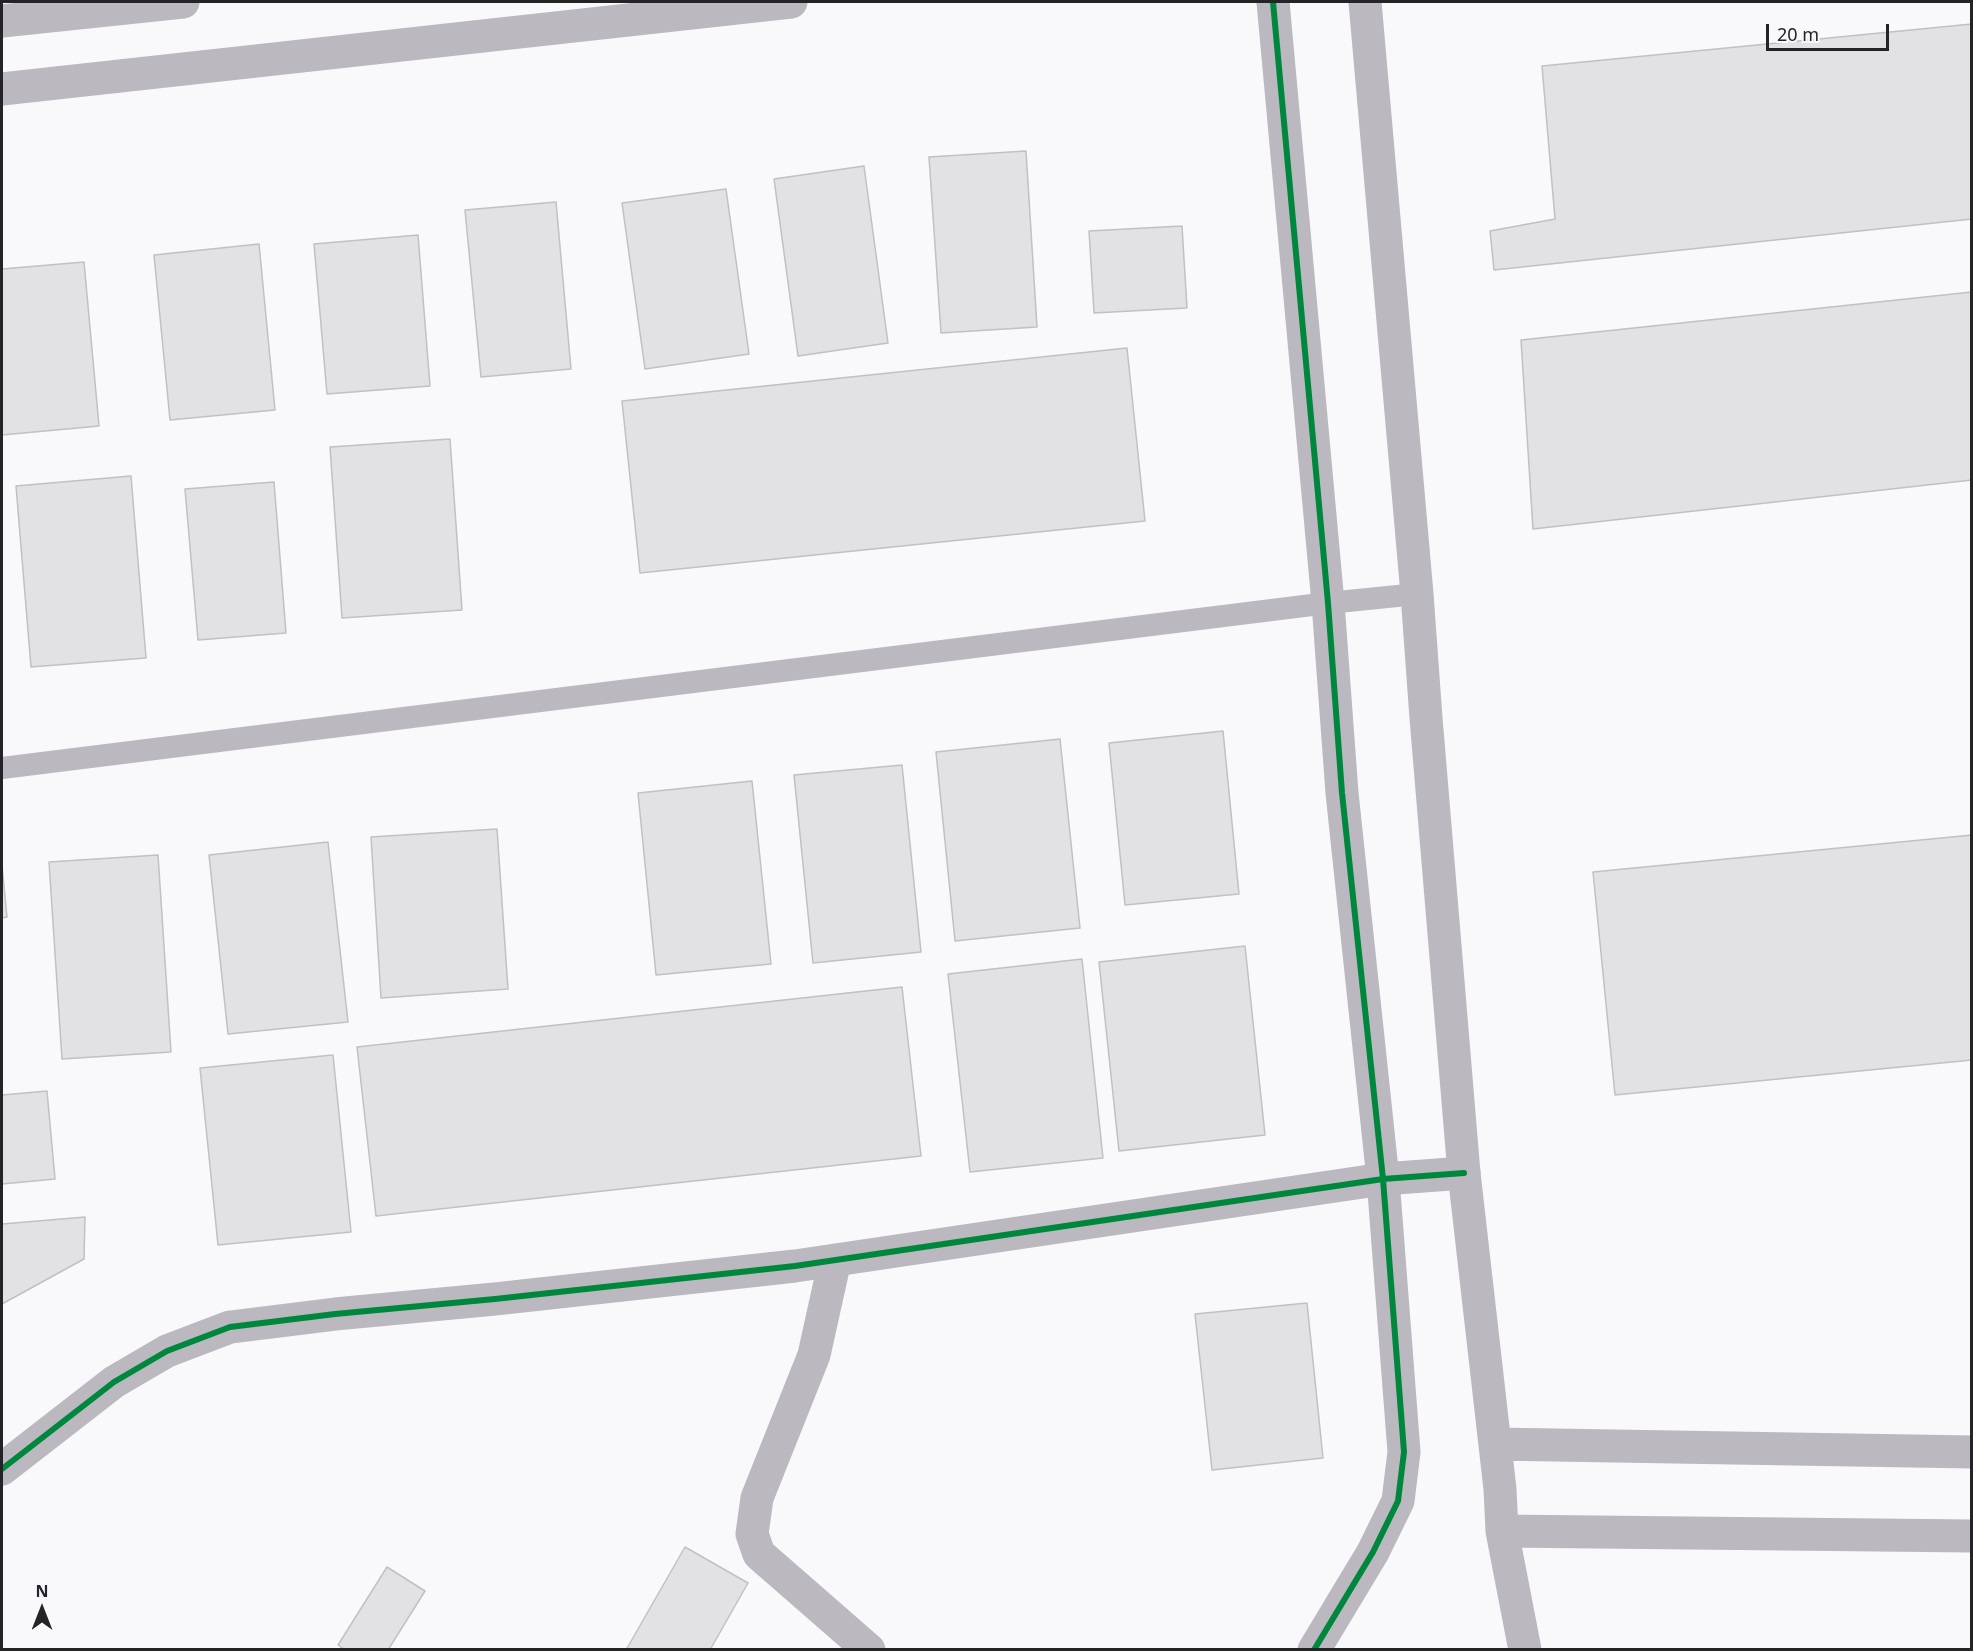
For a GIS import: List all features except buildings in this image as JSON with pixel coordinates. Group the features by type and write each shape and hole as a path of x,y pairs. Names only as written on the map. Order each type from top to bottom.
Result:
{"street":[{"path":"2,21 183,2"},
{"path":"2,89 791,2"},
{"path":"1273,2 1328,603 1342,793 1383,1179 1404,1452 1398,1501 1373,1552 1314,1650"},
{"path":"1365,2 1417,594 1426,730 1464,1173 1500,1490 1502,1530 1525,1650"},
{"path":"2,1469 114,1382 167,1351 230,1327 835,1260 1383,1179 1464,1173"},
{"path":"835,1260 814,1355 757,1498 752,1534 759,1554 869,1650"},
{"path":"1495,1444 1971,1452"},
{"path":"1502,1530 1971,1536"}],"lane":[{"path":"2,768 1328,603 1417,594"}],"cycle path":[{"path":"1273,2 1328,603 1342,793 1383,1179 1404,1452 1398,1501 1373,1552 1314,1650"},
{"path":"2,1469 114,1382 167,1351 230,1327 795,1266 1383,1179 1464,1173"}]}
